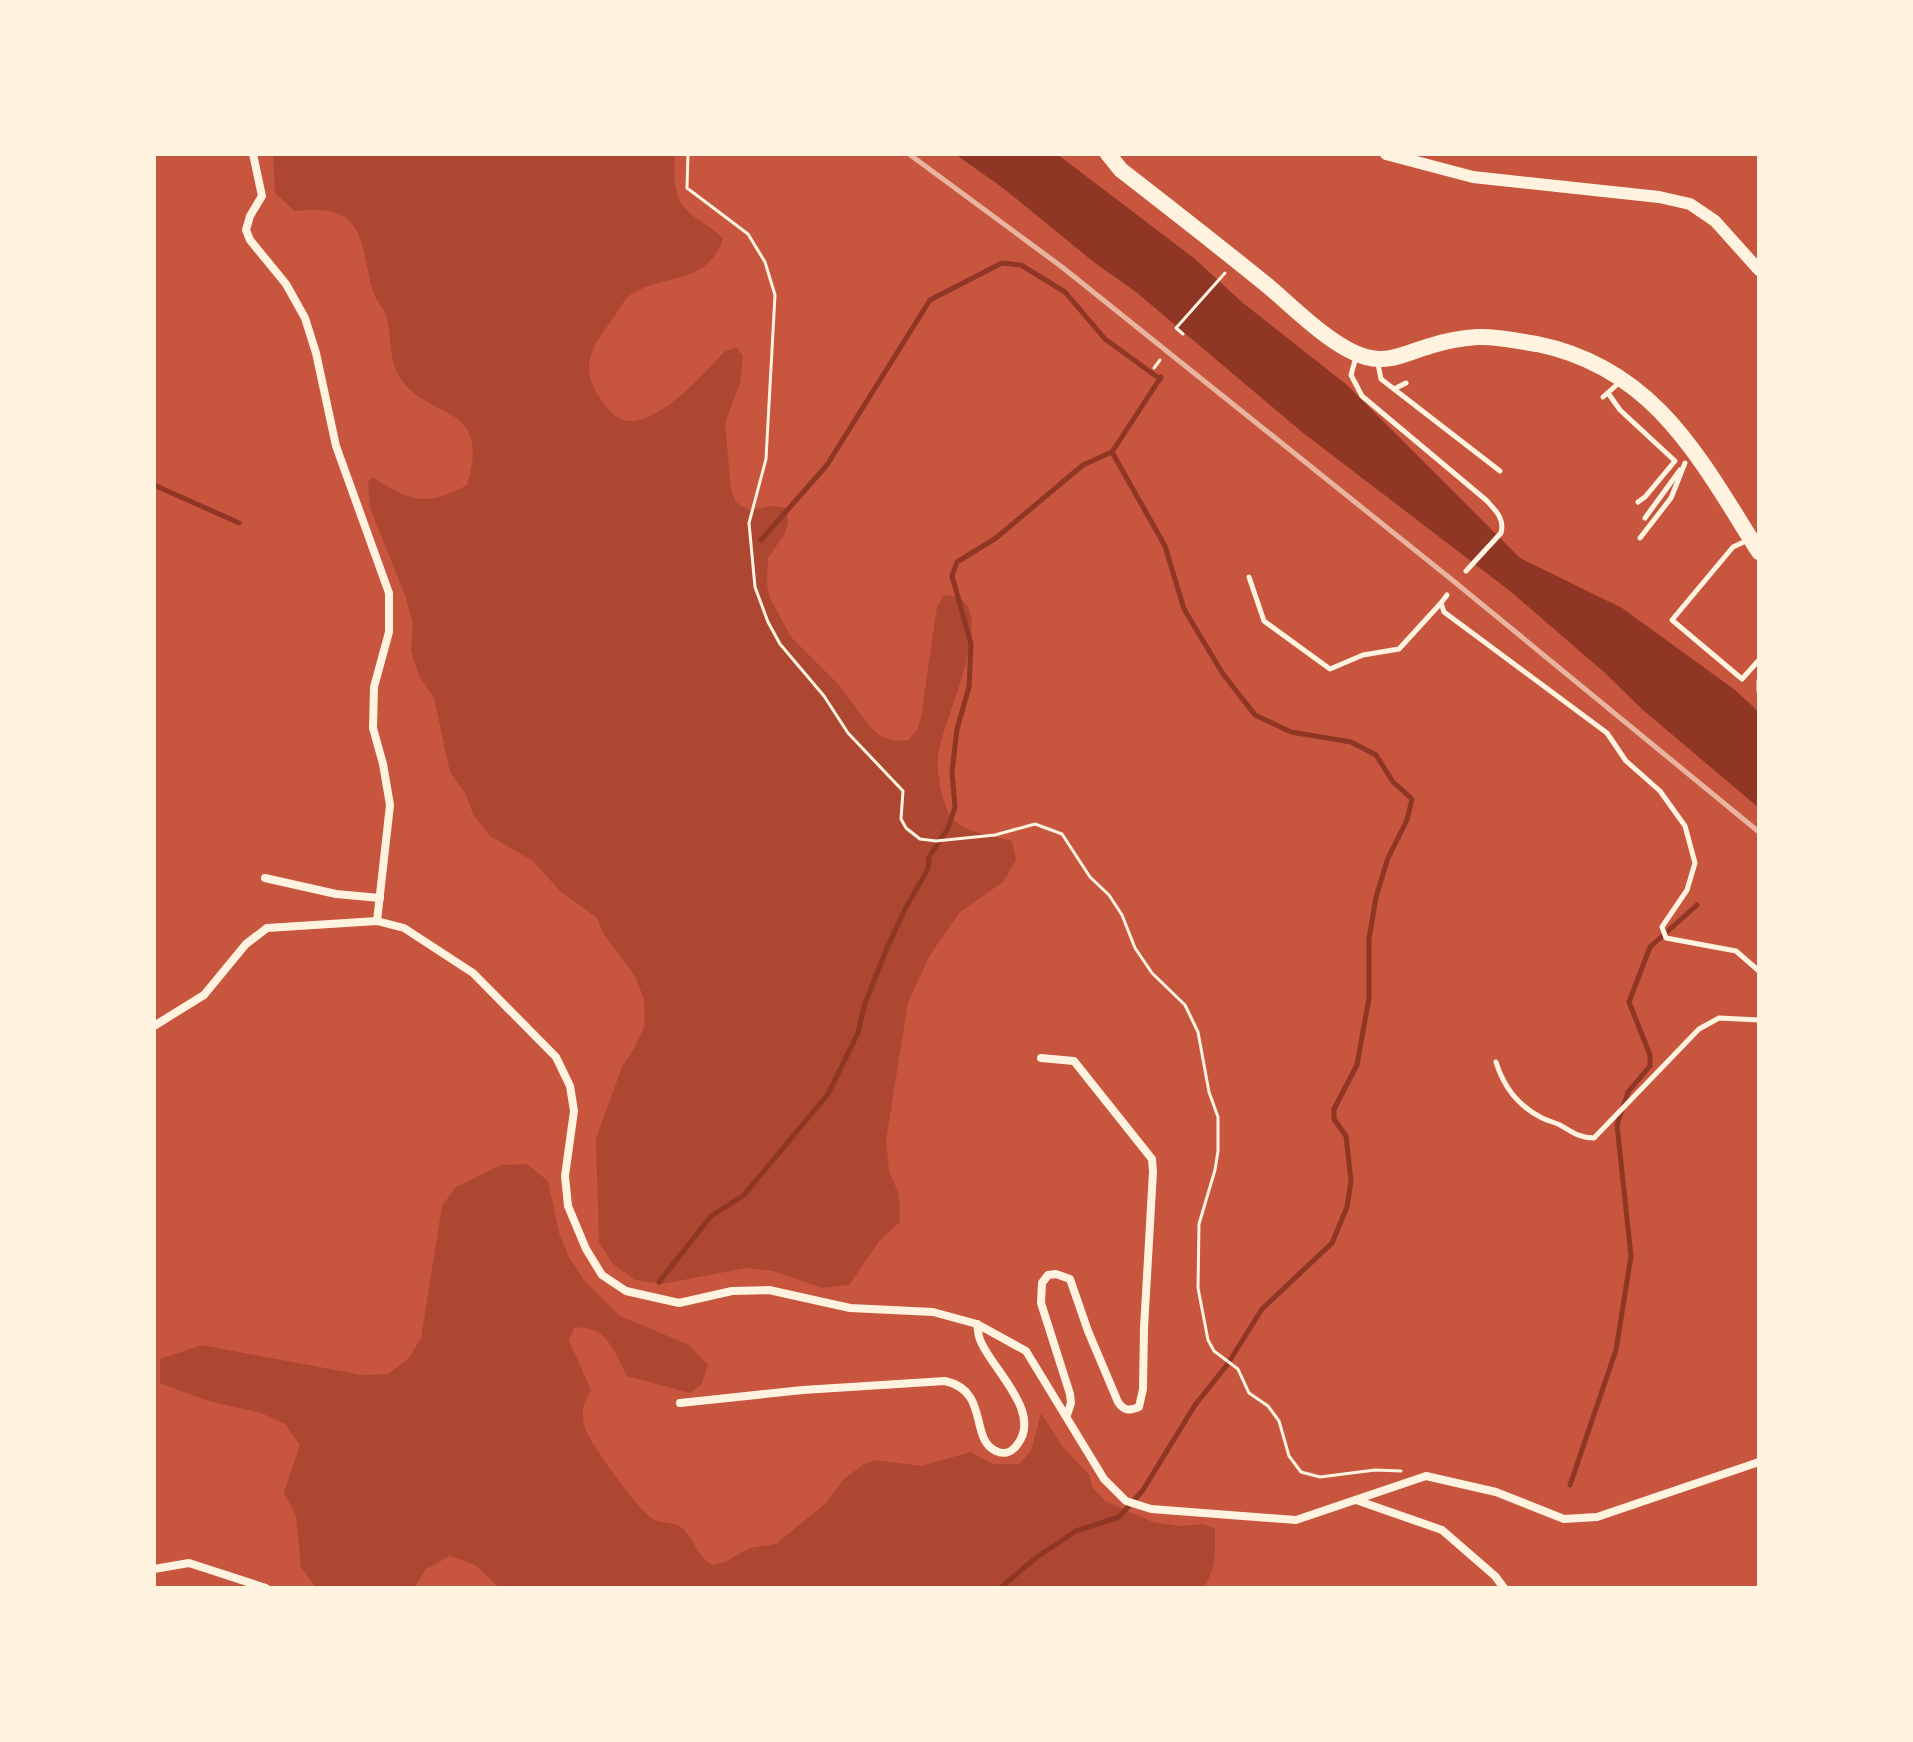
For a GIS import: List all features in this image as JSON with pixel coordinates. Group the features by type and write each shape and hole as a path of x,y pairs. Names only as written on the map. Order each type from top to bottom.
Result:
{"main road":[{"path":"1108,154 1121,170 1321,330 1357,354 1377,359 1398,358 1429,346 1461,339 1497,338 1550,347 1622,380 1657,406 1691,459 1755,545"}],"street":[{"path":"253,154 262,196 246,230 250,240 286,284 305,318 316,353 336,446 389,593 389,632 374,687 373,728 390,805 377,921"},
{"path":"1386,154 1473,177 1659,197 1690,204 1715,221 1759,270"},
{"path":"265,878 336,894 380,898"},
{"path":"154,1026 204,995 246,944 267,928 377,921 404,928 473,973 556,1057 570,1086 574,1111 565,1176 568,1206 586,1249 602,1275 626,1291 679,1303 732,1291 769,1290 850,1308 933,1312 977,1324 1026,1351 1114,1492 1126,1501 1151,1509 1296,1520 1426,1476 1496,1492 1564,1519 1597,1517 1759,1462"},
{"path":"1041,1058 1074,1061 1152,1159 1153,1172 1143,1389 1139,1407 1129,1411 1118,1402 1070,1279 1056,1274 1048,1275 1042,1283 1041,1303 1070,1394 1067,1415"},
{"path":"680,1403 803,1390 945,1381 967,1390 985,1441 991,1449 1002,1453 1012,1451 1020,1442 1025,1417 1002,1373 982,1345 977,1324"},
{"path":"1355,1500 1442,1530 1495,1576 1504,1588"},
{"path":"154,1569 189,1563 266,1588"}],"lane":[{"path":"1357,354 1351,375 1362,396 1486,500 1500,516 1503,525 1501,533 1466,571"},
{"path":"1377,359 1381,379 1500,471"},
{"path":"1622,380 1606,395 1675,461 1638,502"},
{"path":"1394,389 1406,383"},
{"path":"1645,518 1691,459"},
{"path":"1640,538 1671,498 1691,459"},
{"path":"1755,545 1733,547 1672,620 1742,679 1759,660"},
{"path":"1249,577 1264,621 1330,669 1363,655 1399,649 1447,595"},
{"path":"1441,603 1444,612 1607,733 1626,761 1660,791 1685,826 1695,863 1687,890 1662,927 1666,938 1736,951 1759,971"},
{"path":"1759,681 1759,691"},
{"path":"1496,1062 1502,1080 1515,1100 1526,1109 1583,1138 1594,1138 1699,1029 1719,1018 1759,1020"}],"path":[{"path":"688,154 687,188 748,234 765,262 775,295 766,459 749,523 755,587 780,644 824,696 848,733 903,791 901,819 906,828 920,839 936,841 995,835 1035,824 1062,834 1090,877 1109,895 1122,915 1135,948 1152,973 1185,1005 1198,1032 1209,1092 1218,1117 1215,1170 1199,1224 1198,1288 1208,1340 1214,1351 1238,1369 1249,1393 1268,1406 1279,1421 1289,1456 1301,1472 1320,1477 1396,1470 1426,1476"},
{"path":"1183,334 1176,328 1226,271"},
{"path":"1154,368 1160,360"}],"shaded area":[{"path":"273,154 675,154 676,188 681,202 685,209 723,239 716,254 696,271 645,287 625,301 591,356 590,375 600,398 618,418 634,421 646,418 670,404 724,352 736,347 743,356 740,383 725,423 731,489 736,502 748,510 773,506 786,508 788,523 784,535 768,558 770,598 791,637 839,685 871,728 881,736 895,741 908,740 917,730 937,607 944,595 959,598 966,604 971,616 971,632 963,673 940,745 938,764 941,788 946,808 955,821 974,831 1012,841 1016,860 1003,882 960,912 930,955 908,1002 886,1141 889,1170 899,1195 900,1222 880,1240 849,1285 822,1288 773,1271 746,1268 662,1284 635,1280 613,1264 599,1242 596,1139 622,1067 645,1025 644,999 635,976 603,933 597,918 560,891 533,861 490,836 474,816 465,793 450,772 434,698 419,676 411,651 413,624 406,598 370,508 368,482 372,477 397,492 418,499 440,497 452,492 467,485 473,457 471,437 463,424 451,414 407,387 396,370 386,315 374,294 361,241 351,222 332,212 295,211 275,193"},
{"path":"955,154 1057,154 1195,259 1243,303 1347,385 1520,558 1622,608 1735,690 1759,712 1759,808 1510,591 1302,432 1136,292"},
{"path":"527,1164 548,1181 559,1233 569,1257 584,1280 620,1316 689,1345 708,1365 701,1385 690,1393 627,1376 608,1342 594,1330 574,1328 569,1341 591,1390 583,1415 584,1425 594,1445 646,1513 656,1521 682,1528 702,1557 712,1565 725,1562 750,1548 776,1544 826,1503 844,1479 864,1464 876,1460 921,1466 971,1452 993,1464 1019,1464 1031,1451 1041,1413 1062,1446 1089,1475 1092,1487 1105,1501 1153,1522 1179,1526 1204,1524 1215,1529 1214,1560 1207,1581 1202,1588 500,1588 475,1565 450,1556 426,1569 414,1588 316,1588 301,1567 296,1516 284,1492 300,1445 285,1424 261,1413 208,1401 160,1383 160,1359 202,1345 362,1375 388,1374 408,1359 421,1338 442,1206 456,1187 501,1165"}],"waterway":[{"path":"761,540 827,465 930,300 1002,263 1021,265 1065,292 1105,339 1160,379"},
{"path":"659,1282 711,1216 744,1195 828,1094 858,1033 864,1006 887,948 928,869 929,857 948,828 955,807 952,772 957,729 969,687 971,644 952,576 957,562 996,538 1083,465 1112,452 1161,377"},
{"path":"1000,1588 1037,1557 1076,1531 1119,1517 1143,1490 1195,1405 1227,1365 1262,1309 1332,1243 1347,1207 1351,1181 1346,1136 1334,1119 1334,1109 1357,1065 1369,998 1369,939 1376,897 1388,858 1407,820 1412,799 1393,782 1376,755 1351,742 1291,732 1255,715 1223,674 1184,609 1165,546 1112,452"},
{"path":"154,485 239,523"},
{"path":"1570,1485 1616,1350 1631,1256 1617,1125 1628,1092 1650,1066 1650,1055 1629,1002 1650,947 1697,905"}],"railway":[{"path":"909,154 1062,267 1451,579 1759,832"}]}
